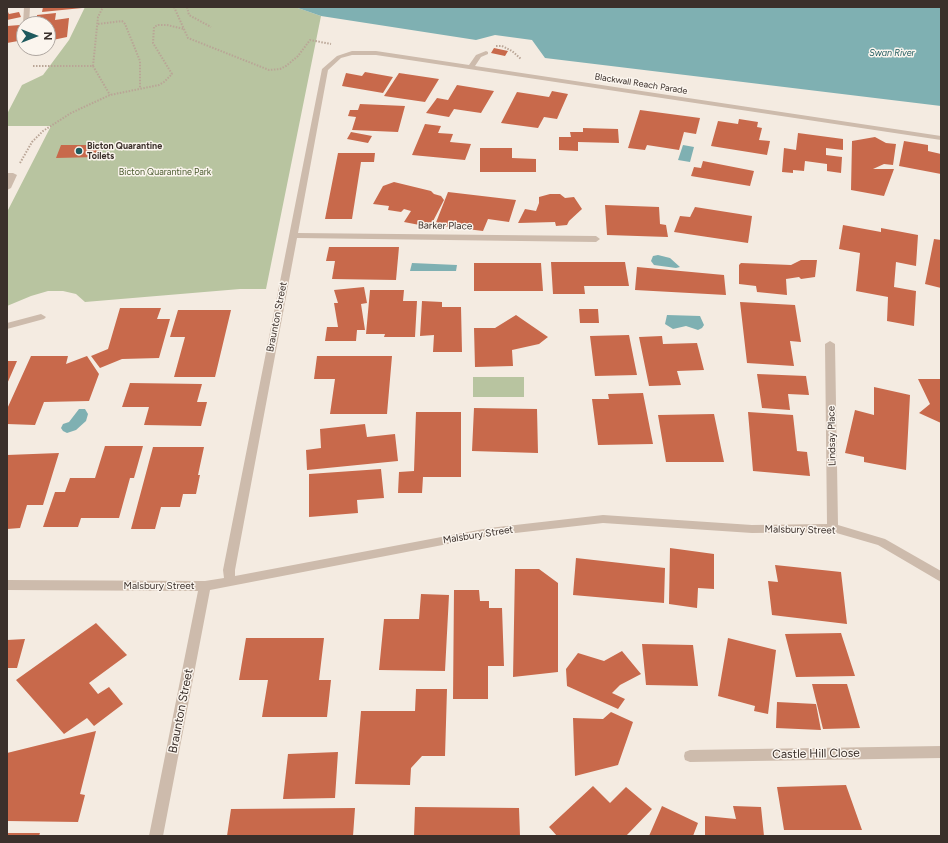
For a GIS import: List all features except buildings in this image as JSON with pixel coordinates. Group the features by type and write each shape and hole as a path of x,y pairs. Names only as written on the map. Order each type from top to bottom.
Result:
{"street":[{"name":"Blackwall Reach Parade","path":"338,57 352,53 376,53 941,138"},
{"path":"472,68 478,56 486,53"},
{"name":"Braunton Street","path":"230,582 229,570 325,69 338,57"},
{"path":"7,188 10,175"},
{"name":"Barker Place","path":"293,235 596,239"},
{"path":"7,326 41,317"},
{"name":"Lindsay Place","path":"830,344 833,528"},
{"name":"Malsbury Street","path":"7,585 205,586 489,532 603,519 752,529 833,528 881,542 941,577"},
{"name":"Braunton Street","path":"156,836 205,586"},
{"name":"Castle Hill Close","path":"690,756 941,752"}],"path":[{"path":"103,7 98,17 93,66 110,95"},
{"path":"10,175 32,142 43,131 78,110 110,95 159,85 170,77 172,74 153,43 153,32 154,27 158,25 167,25 184,29 174,7"},
{"path":"187,7 189,15 211,28"},
{"path":"98,24 122,21 125,24 140,61 140,88"},
{"path":"33,66 93,66"}],"green space":[{"name":"Bicton Quarantine Park","path":"85,7 295,7 321,16 266,289 240,289 85,302 76,294 63,291 48,291 7,306 7,212 51,126 7,126 7,114 22,85 43,75 69,40"},
{"path":"473,377 524,377 524,397 473,397"}],"water":[{"name":"Swan River","path":"295,7 941,7 941,106 545,58 532,40 495,35 476,40 321,16"},
{"path":"683,145 694,147 690,162 678,160"},
{"path":"658,255 670,258 680,267 676,268 654,265 651,261 653,256"},
{"path":"412,263 457,265 456,271 410,271"},
{"path":"667,315 700,316 704,325 698,330 686,326 673,329 665,324"},
{"path":"79,409 85,409 88,414 86,421 76,430 67,433 63,431 61,428 63,424 69,422"}],"place":[{"name":"Bicton Quarantine Toilets","path":"79,151"}]}
